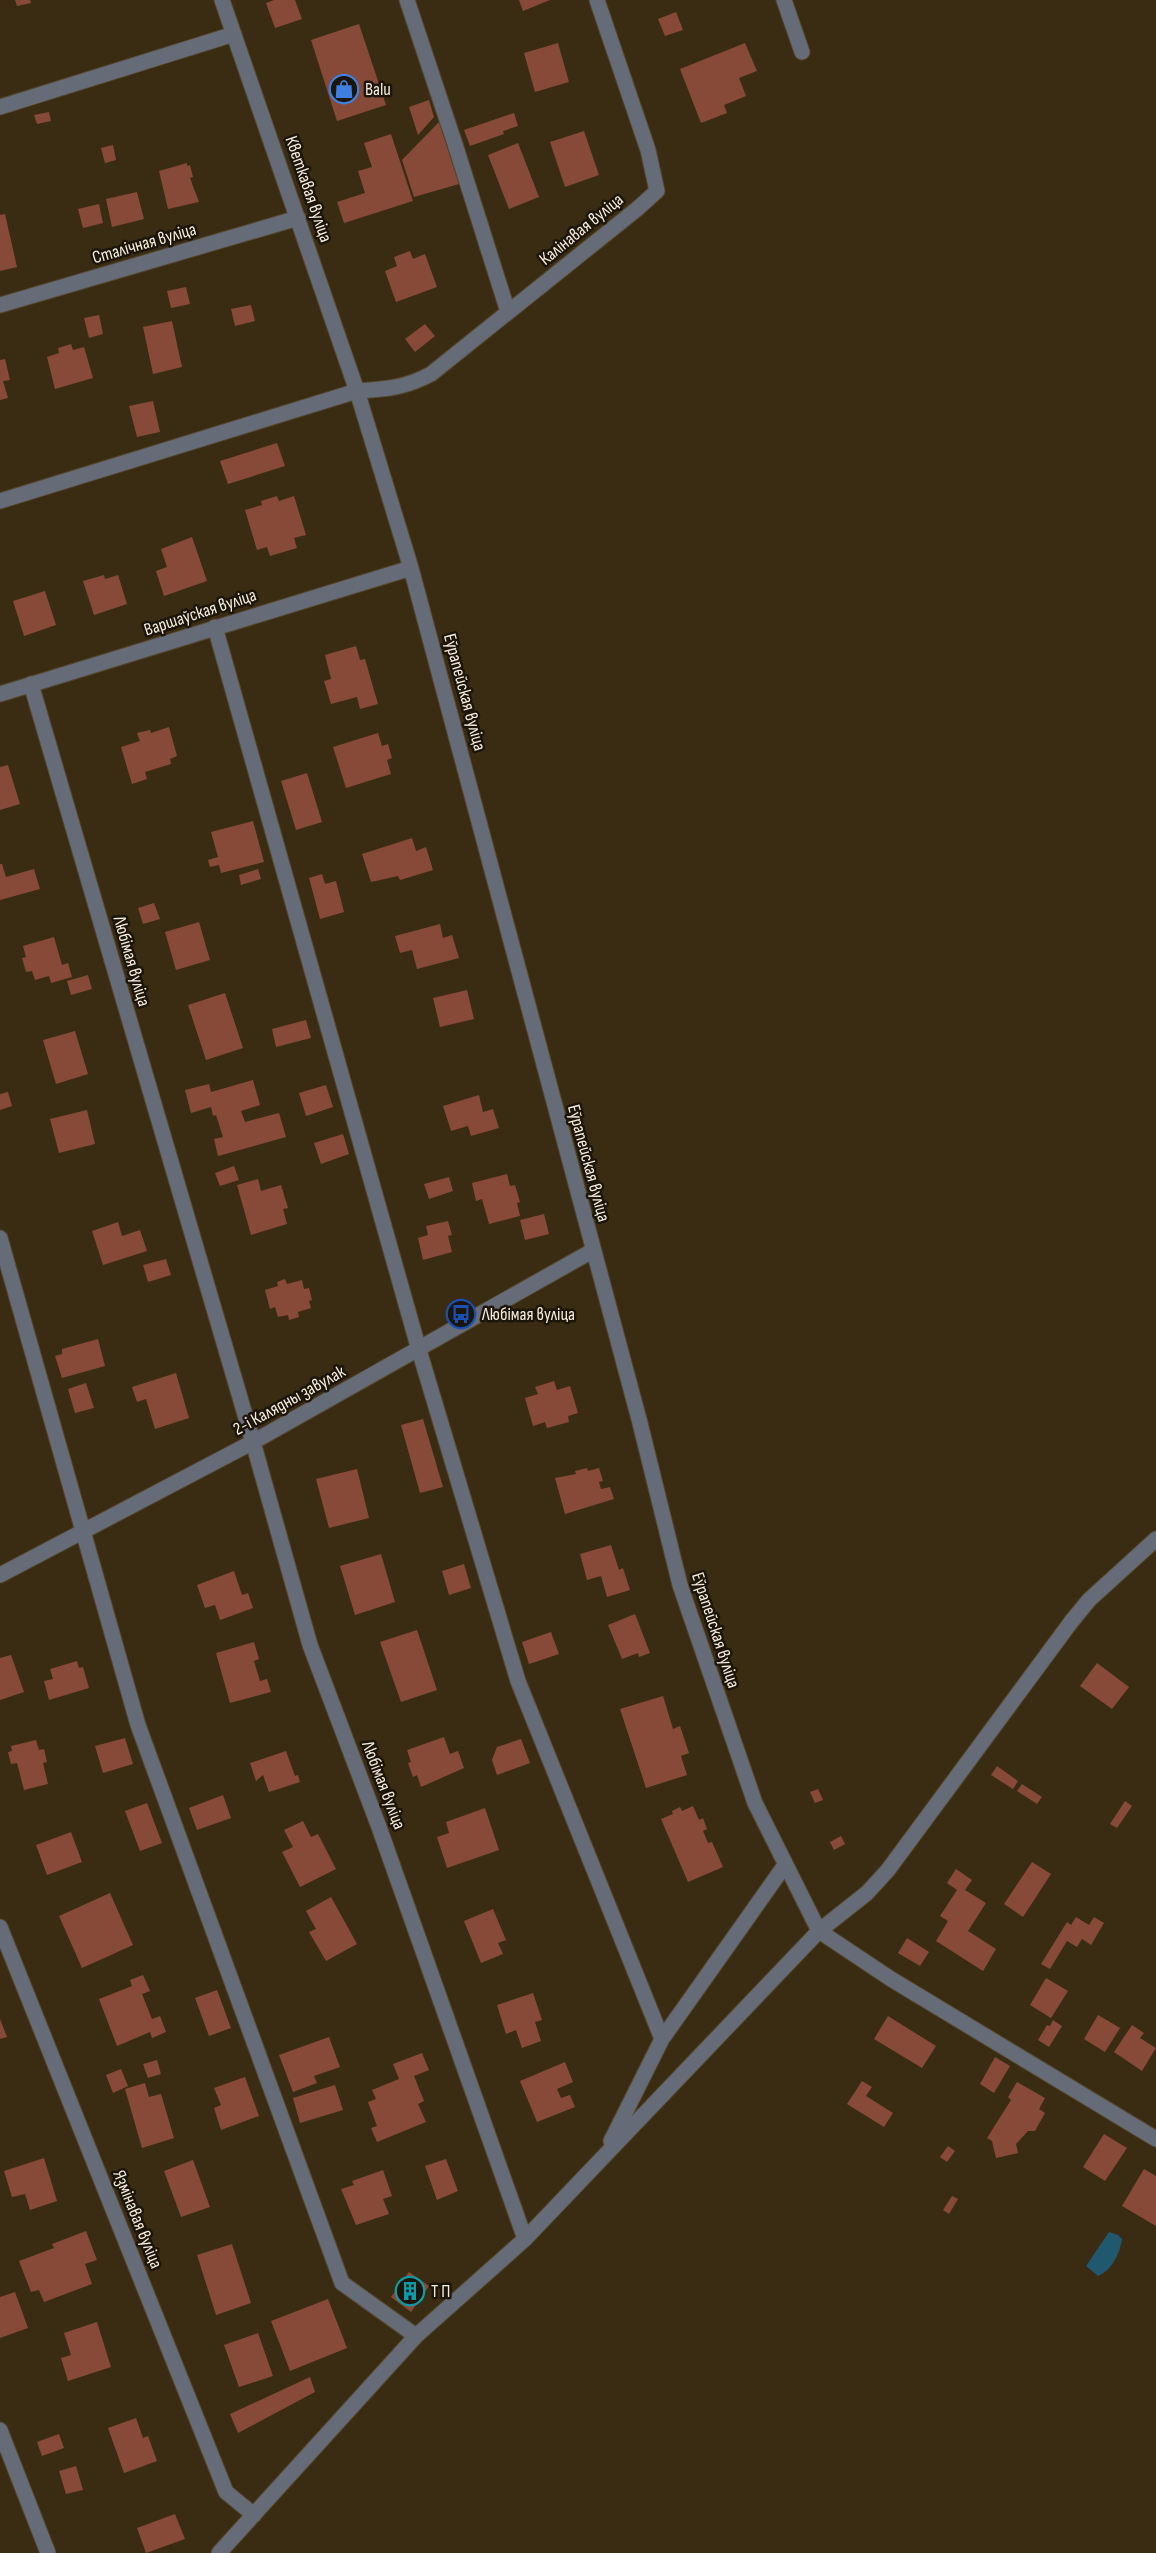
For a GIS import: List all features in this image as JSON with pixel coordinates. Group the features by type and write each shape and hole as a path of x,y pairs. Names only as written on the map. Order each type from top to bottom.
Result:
{"street":[{"name":"Кветкавая вуліца","path":"222,0 357,391"},
{"path":"407,0 508,312"},
{"name":"Калінавая вуліца","path":"0,501 357,391 398,388 411,384 431,374 657,191 648,150 597,0"},
{"path":"784,0 802,52"},
{"path":"0,107 234,34"},
{"name":"Сталічная вуліца","path":"0,305 298,218"},
{"name":"Еўрапейская вуліца","path":"357,391 411,568 680,1585 755,1803 819,1931"},
{"name":"Варшаўская вуліца","path":"0,694 411,568"},
{"path":"215,627 419,1350 518,1681 662,2039"},
{"name":"Любімая вуліца","path":"31,684 253,1442 310,1645 379,1827 525,2239"},
{"path":"0,1238 138,1725 342,2283 416,2336"},
{"name":"2-і Калядны завулак","path":"0,1575 253,1442 592,1251"},
{"path":"219,2553 416,2336 525,2239 819,1931 867,1893 888,1870 1071,1622 1089,1600 1156,1539"},
{"path":"604,2155 662,2039 785,1865"},
{"name":"Язмінавая вуліца","path":"0,1927 226,2492 254,2515"},
{"path":"819,1931 891,1979 1156,2139"},
{"path":"0,2430 48,2553"}],"water":[{"path":"1109,2232 1122,2239 1121,2244 1111,2265 1098,2276 1086,2266"}],"building":[{"path":"15,0 30,0 31,3 17,6"},
{"path":"274,0 295,0 302,19 275,28 266,3"},
{"path":"519,0 550,0 523,11"},
{"path":"676,12 683,30 665,36 658,19"},
{"path":"359,24 386,105 337,121 311,40"},
{"path":"558,43 569,82 535,92 524,53"},
{"path":"745,43 757,71 739,78 746,96 724,105 727,113 701,123 680,69"},
{"path":"429,100 434,117 418,135 409,107"},
{"path":"49,112 51,121 37,124 34,115"},
{"path":"514,113 518,126 503,131 504,134 470,146 464,130"},
{"path":"439,122 459,184 414,197 402,160"},
{"path":"584,131 599,175 565,187 550,142"},
{"path":"391,134 413,201 344,223 337,202 365,193 358,171 372,167 364,143"},
{"path":"518,143 539,197 509,209 488,155"},
{"path":"113,145 116,160 105,163 101,148"},
{"path":"187,163 187,166 190,165 193,177 190,178 199,202 168,209 159,171"},
{"path":"137,192 144,219 112,227 106,199"},
{"path":"99,204 103,223 83,228 78,209"},
{"path":"5,214 17,267 0,271 0,215"},
{"path":"410,251 413,259 425,254 437,287 396,302 385,271 397,266 394,257"},
{"path":"186,287 190,304 171,308 167,291"},
{"path":"251,305 255,321 235,326 231,309"},
{"path":"99,315 103,334 89,338 84,318"},
{"path":"172,321 182,367 153,374 143,327"},
{"path":"425,324 435,336 415,352 405,339"},
{"path":"71,344 73,350 84,347 93,378 55,389 47,357 59,353 58,348"},
{"path":"5,359 10,380 3,381 8,398 0,400 0,360"},
{"path":"153,401 160,432 137,437 129,406"},
{"path":"277,443 285,466 228,484 220,461"},
{"path":"277,496 279,501 294,496 306,535 294,538 297,548 270,556 267,547 257,550 245,510 262,505 261,501"},
{"path":"192,537 207,581 164,596 156,571 167,567 161,549"},
{"path":"104,575 105,579 118,575 127,604 94,615 83,581"},
{"path":"45,591 56,625 24,636 13,601"},
{"path":"356,646 360,660 365,659 378,704 360,709 357,697 331,704 324,681 331,679 325,655"},
{"path":"169,727 177,756 170,759 171,764 145,772 147,779 132,784 121,747 140,741 137,733 150,730 151,733"},
{"path":"378,733 382,746 388,744 392,758 387,760 391,774 346,788 333,747"},
{"path":"8,765 20,804 0,810 0,767"},
{"path":"307,773 322,822 296,830 281,781"},
{"path":"253,821 264,862 221,873 219,865 210,867 208,860 218,857 211,832"},
{"path":"412,838 416,851 426,847 433,870 400,880 398,876 371,882 362,854"},
{"path":"0,864 2,864 6,877 34,869 40,889 0,900"},
{"path":"258,869 261,879 241,885 239,875"},
{"path":"322,874 325,884 336,881 344,912 320,919 309,878"},
{"path":"154,903 160,919 143,924 138,908"},
{"path":"199,922 210,960 176,970 165,932"},
{"path":"440,924 443,938 452,935 459,958 417,969 412,950 400,953 395,936"},
{"path":"54,937 62,965 68,963 72,977 51,983 49,976 35,980 32,971 26,972 22,958 26,957 23,946"},
{"path":"88,975 92,989 71,995 67,981"},
{"path":"467,990 474,1019 440,1027 433,998"},
{"path":"225,993 243,1048 206,1060 188,1005"},
{"path":"306,1020 311,1038 276,1047 272,1029"},
{"path":"75,1031 88,1074 56,1084 43,1040"},
{"path":"253,1080 260,1105 241,1111 245,1122 279,1113 286,1137 218,1156 214,1139 223,1137 216,1115 213,1116 211,1107 191,1113 185,1090 209,1084 211,1092"},
{"path":"326,1085 333,1107 306,1116 299,1093"},
{"path":"8,1092 12,1106 0,1110 0,1094"},
{"path":"479,1095 483,1112 493,1109 499,1128 471,1136 468,1126 451,1131 443,1106"},
{"path":"87,1110 95,1144 59,1153 50,1119"},
{"path":"343,1134 349,1154 321,1164 314,1143"},
{"path":"234,1166 239,1180 220,1186 215,1173"},
{"path":"507,1174 510,1186 515,1185 520,1202 517,1203 520,1216 489,1224 482,1199 476,1201 472,1183"},
{"path":"449,1177 453,1191 429,1199 424,1184"},
{"path":"258,1179 261,1191 281,1185 288,1208 283,1209 287,1224 251,1235 237,1185"},
{"path":"544,1214 549,1234 525,1240 520,1220"},
{"path":"448,1221 452,1235 448,1236 452,1252 423,1260 418,1238 428,1235 426,1226"},
{"path":"118,1222 122,1236 140,1230 147,1251 103,1265 92,1231"},
{"path":"166,1259 171,1275 148,1282 143,1265"},
{"path":"285,1279 287,1284 302,1280 304,1289 309,1288 312,1300 309,1301 311,1308 298,1312 299,1317 289,1320 288,1315 278,1317 275,1307 270,1309 265,1290 278,1286 277,1282"},
{"path":"98,1339 105,1366 62,1378 55,1356 62,1354 62,1349"},
{"path":"176,1373 189,1418 155,1429 146,1399 137,1402 132,1387"},
{"path":"554,1381 557,1390 570,1386 578,1413 568,1416 569,1422 547,1428 545,1422 533,1426 525,1398 538,1394 535,1387"},
{"path":"86,1383 94,1408 75,1413 68,1389"},
{"path":"423,1419 443,1487 420,1493 401,1425"},
{"path":"587,1468 588,1471 599,1468 603,1481 599,1482 601,1489 610,1487 614,1499 565,1514 555,1478 576,1474 575,1471"},
{"path":"357,1469 369,1518 329,1528 316,1479"},
{"path":"611,1545 619,1570 623,1568 630,1590 607,1597 601,1576 587,1580 580,1554"},
{"path":"381,1554 395,1602 355,1615 340,1566"},
{"path":"464,1564 471,1588 449,1595 442,1571"},
{"path":"234,1571 242,1595 248,1593 253,1608 220,1620 215,1605 205,1608 197,1585"},
{"path":"635,1614 650,1653 639,1657 638,1653 622,1659 608,1625"},
{"path":"417,1630 437,1690 401,1702 380,1642"},
{"path":"551,1632 559,1654 529,1664 522,1642"},
{"path":"254,1642 259,1659 254,1661 260,1681 267,1679 271,1692 230,1703 216,1653"},
{"path":"11,1655 24,1692 0,1700 0,1658"},
{"path":"77,1661 79,1668 83,1667 89,1688 49,1700 44,1681 53,1679 50,1669"},
{"path":"1097,1663 1129,1687 1112,1709 1080,1686"},
{"path":"663,1696 673,1729 680,1726 689,1753 681,1756 687,1775 646,1788 620,1709"},
{"path":"444,1737 450,1754 458,1751 464,1768 421,1787 417,1775 413,1777 408,1763 411,1762 407,1750"},
{"path":"125,1738 133,1764 103,1773 95,1746"},
{"path":"521,1739 530,1763 497,1775 492,1760 497,1747"},
{"path":"36,1740 39,1750 44,1749 47,1762 43,1763 48,1784 24,1790 17,1763 11,1764 8,1752 12,1751 11,1746"},
{"path":"286,1751 295,1776 298,1775 300,1782 269,1792 263,1775 256,1781 250,1763"},
{"path":"997,1766 1018,1781 1013,1789 991,1775"},
{"path":"1022,1784 1042,1797 1037,1804 1017,1791"},
{"path":"818,1789 823,1800 815,1803 810,1792"},
{"path":"223,1795 231,1818 197,1830 189,1808"},
{"path":"1125,1801 1132,1806 1117,1828 1110,1824"},
{"path":"147,1803 162,1843 140,1851 125,1811"},
{"path":"693,1806 699,1820 703,1818 707,1829 703,1831 708,1843 712,1842 723,1867 688,1882 661,1819 673,1814 672,1811 680,1807 682,1811"},
{"path":"485,1808 499,1850 447,1868 437,1837 449,1833 446,1822"},
{"path":"303,1821 311,1837 318,1834 336,1869 300,1887 282,1852 293,1847 284,1830"},
{"path":"71,1832 82,1862 47,1875 36,1845"},
{"path":"841,1836 845,1844 834,1850 830,1842"},
{"path":"1032,1862 1051,1874 1023,1917 1004,1904"},
{"path":"956,1869 972,1880 965,1890 986,1903 968,1931 996,1949 983,1971 936,1941 948,1921 940,1916 957,1890 947,1883"},
{"path":"110,1893 133,1945 82,1968 59,1916"},
{"path":"331,1897 357,1944 326,1961 309,1932 316,1929 306,1911"},
{"path":"493,1909 506,1940 498,1943 503,1954 481,1963 464,1921"},
{"path":"1076,1917 1089,1925 1094,1917 1104,1923 1091,1945 1082,1939 1077,1947 1067,1941 1050,1969 1041,1964 1067,1922 1071,1925"},
{"path":"907,1938 929,1952 920,1966 898,1953"},
{"path":"143,1975 150,1991 142,1994 152,2019 160,2016 166,2032 152,2038 150,2032 117,2046 99,1999 132,1986 130,1980"},
{"path":"1046,1978 1068,1991 1051,2018 1030,2005"},
{"path":"217,1990 231,2028 209,2036 195,1998"},
{"path":"533,1993 542,2020 535,2022 541,2041 522,2048 516,2030 506,2034 497,2005"},
{"path":"1098,2015 1120,2028 1105,2052 1084,2039"},
{"path":"888,2016 936,2046 922,2068 874,2039"},
{"path":"0,2019 7,2037 0,2039"},
{"path":"1053,2020 1062,2026 1049,2047 1038,2040"},
{"path":"1132,2025 1144,2033 1140,2038 1156,2048 1142,2071 1114,2052"},
{"path":"329,2037 340,2067 314,2076 317,2083 293,2092 279,2055"},
{"path":"422,2053 429,2070 414,2076 424,2101 418,2104 426,2122 377,2142 371,2128 377,2126 368,2102 376,2099 372,2090 399,2079 393,2064"},
{"path":"995,2057 1010,2066 994,2093 980,2084"},
{"path":"157,2060 161,2074 148,2078 143,2064"},
{"path":"565,2062 573,2082 557,2089 561,2098 570,2095 575,2107 537,2122 520,2081"},
{"path":"121,2069 128,2086 113,2093 106,2075"},
{"path":"245,2077 259,2116 221,2130 214,2108 221,2105 214,2088"},
{"path":"862,2081 872,2087 866,2096 893,2113 884,2127 847,2104"},
{"path":"1017,2082 1045,2098 1039,2109 1045,2113 1035,2131 1028,2131 1016,2144 1018,2153 996,2158 992,2141 987,2138 1011,2100 1008,2097"},
{"path":"145,2083 149,2097 161,2094 174,2138 142,2148 125,2089"},
{"path":"335,2085 343,2110 300,2123 293,2098"},
{"path":"1104,2134 1127,2148 1105,2181 1083,2167"},
{"path":"948,2146 955,2151 947,2162 940,2157"},
{"path":"44,2158 57,2201 30,2210 25,2194 12,2197 4,2171"},
{"path":"446,2159 458,2191 437,2200 425,2166"},
{"path":"193,2160 210,2207 181,2217 164,2171"},
{"path":"1144,2169 1156,2176 1156,2226 1122,2206"},
{"path":"383,2170 392,2196 383,2199 389,2214 356,2225 341,2189 354,2185 352,2181"},
{"path":"952,2196 958,2199 949,2214 943,2210"},
{"path":"86,2231 97,2260 85,2264 92,2284 44,2302 39,2290 31,2292 19,2261 54,2248 52,2244"},
{"path":"232,2244 251,2303 216,2315 197,2255"},
{"name":"Т П","path":"409,2272 429,2286 411,2312 391,2297"},
{"path":"15,2292 28,2328 0,2338 0,2297"},
{"path":"328,2299 347,2348 290,2371 271,2321"},
{"path":"97,2322 111,2367 68,2381 61,2358 71,2355 64,2333"},
{"path":"258,2333 273,2376 239,2387 224,2345"},
{"path":"310,2377 315,2392 238,2433 230,2414"},
{"path":"136,2418 143,2438 148,2436 157,2461 124,2473 108,2428"},
{"path":"59,2434 64,2448 42,2456 37,2442"},
{"path":"76,2466 83,2490 66,2494 59,2471"},
{"path":"175,2514 185,2539 146,2553 137,2528"}],"place":[{"name":"Balu","path":"344,89"},
{"name":"Любімая вуліца","path":"461,1314"},
{"name":"Т П","path":"410,2291"}]}
